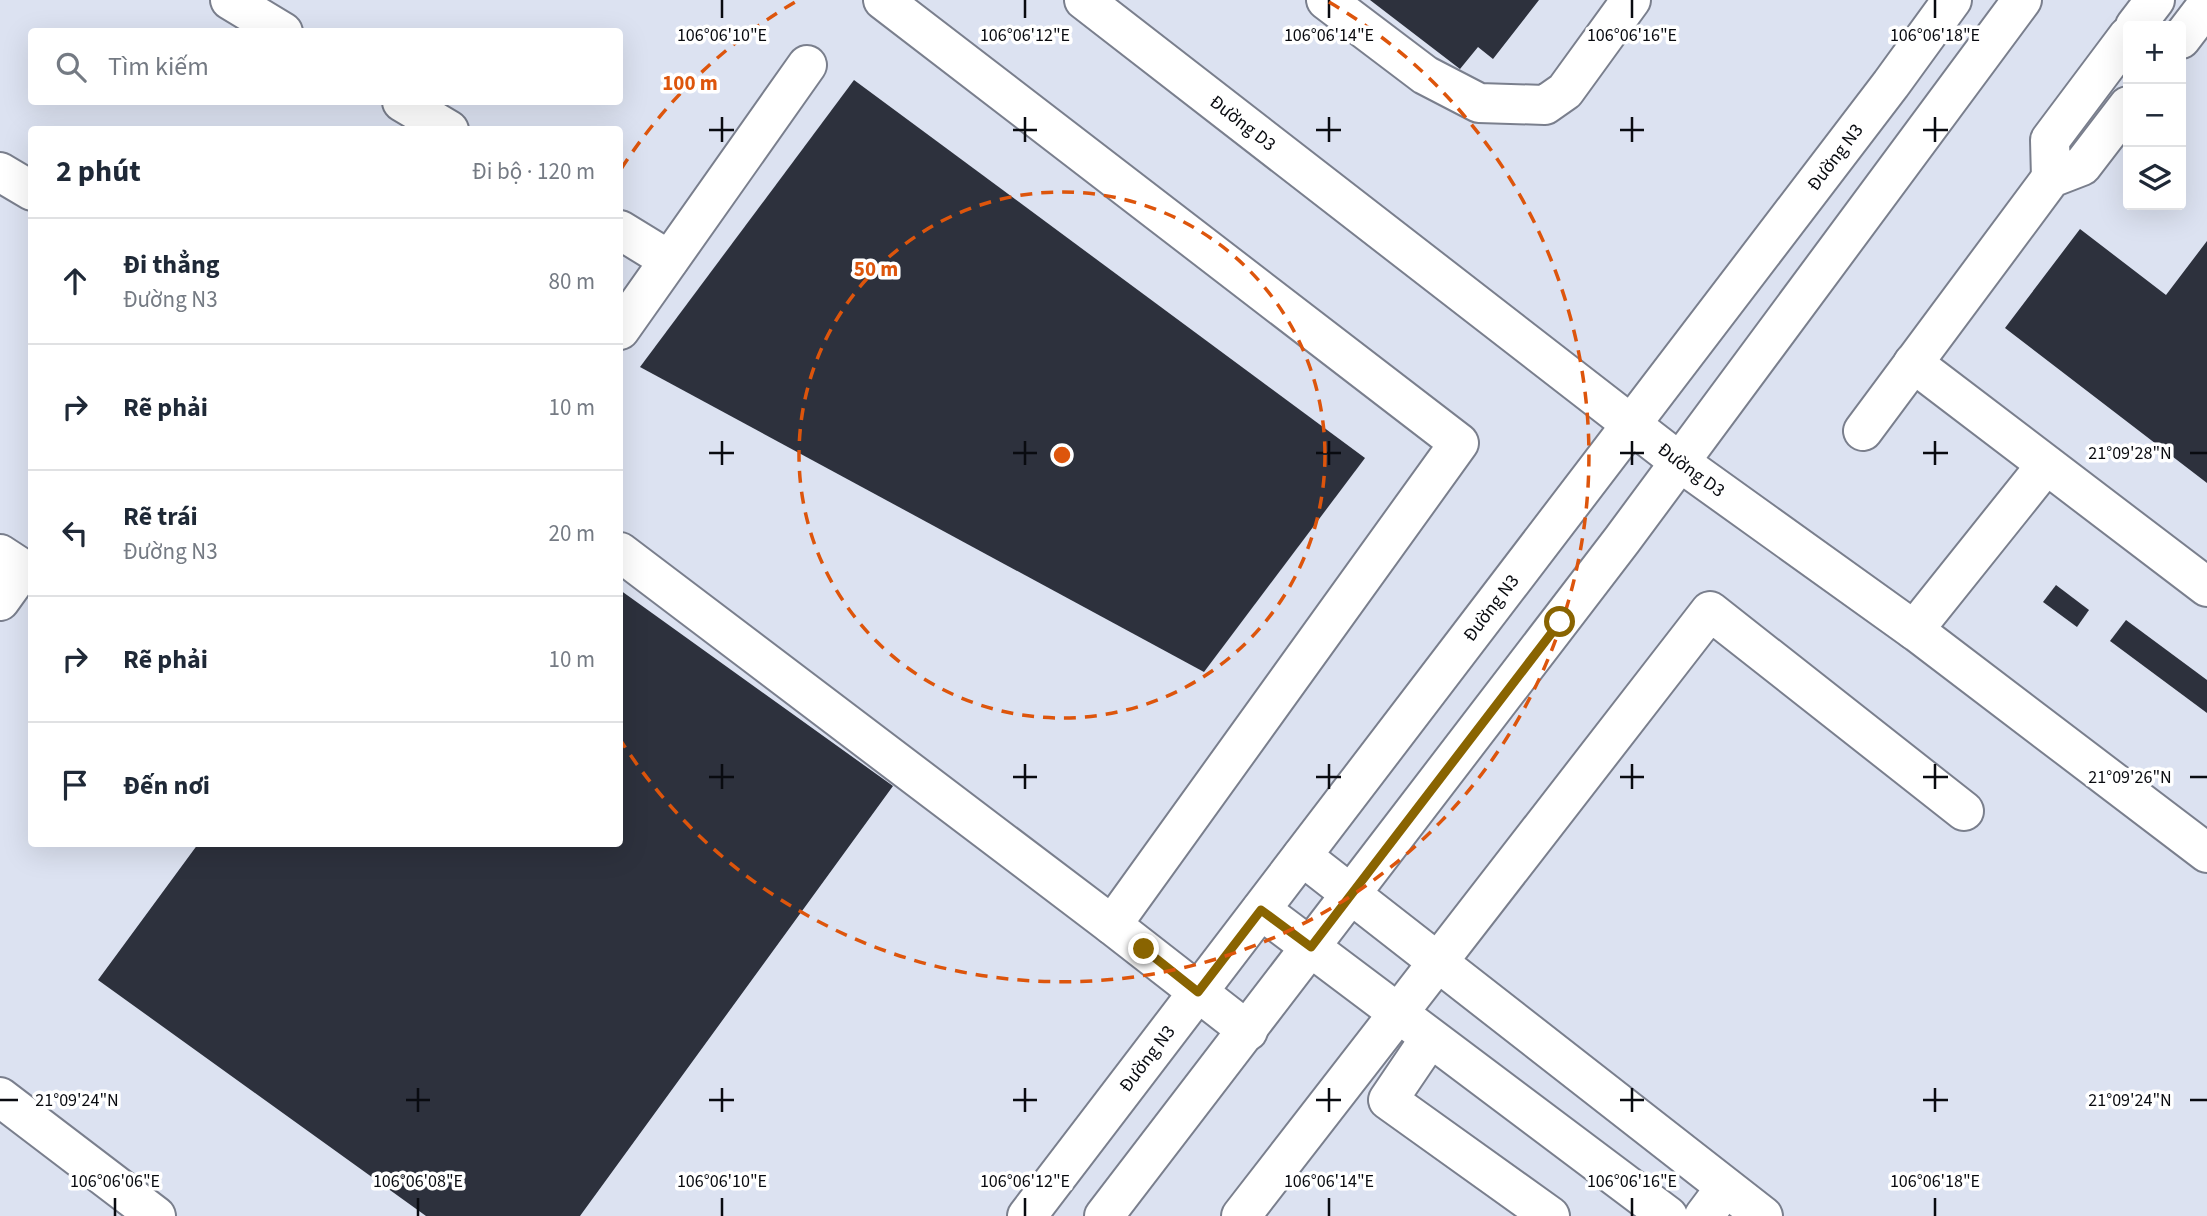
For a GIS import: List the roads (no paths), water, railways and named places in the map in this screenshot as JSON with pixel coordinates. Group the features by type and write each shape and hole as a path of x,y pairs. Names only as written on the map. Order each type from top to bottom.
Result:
{"street":[{"path":"230,0 276,28"},
{"path":"884,0 1459,443 1112,925"},
{"name":"Đường D3","path":"1084,0 1681,463 1914,630 2207,853"},
{"path":"1326,0 1425,75 1479,103 1545,106 1564,91 1631,0"},
{"name":"Đường N3","path":"1027,1216 1891,84 1952,0"},
{"path":"1104,1216 1681,463 2022,0"},
{"path":"2139,21 2155,0"},
{"path":"2186,32 2207,5"},
{"path":"2051,178 2050,140 2123,43"},
{"path":"623,326 807,65"},
{"path":"407,105 442,126"},
{"path":"1863,431 2051,178 2082,166 2123,113"},
{"path":"0,172 28,189"},
{"path":"623,232 669,260"},
{"path":"1913,363 2207,587"},
{"path":"1914,630 2046,465"},
{"path":"623,554 1248,1031"},
{"path":"0,601 18,565"},
{"path":"1241,1216 1710,611 1964,811"},
{"path":"1302,856 1438,963 1714,1202 1763,1216"},
{"path":"1261,910 1668,1216"},
{"path":"1430,1038 1388,1100 1550,1216"},
{"path":"0,1097 156,1216"}]}
